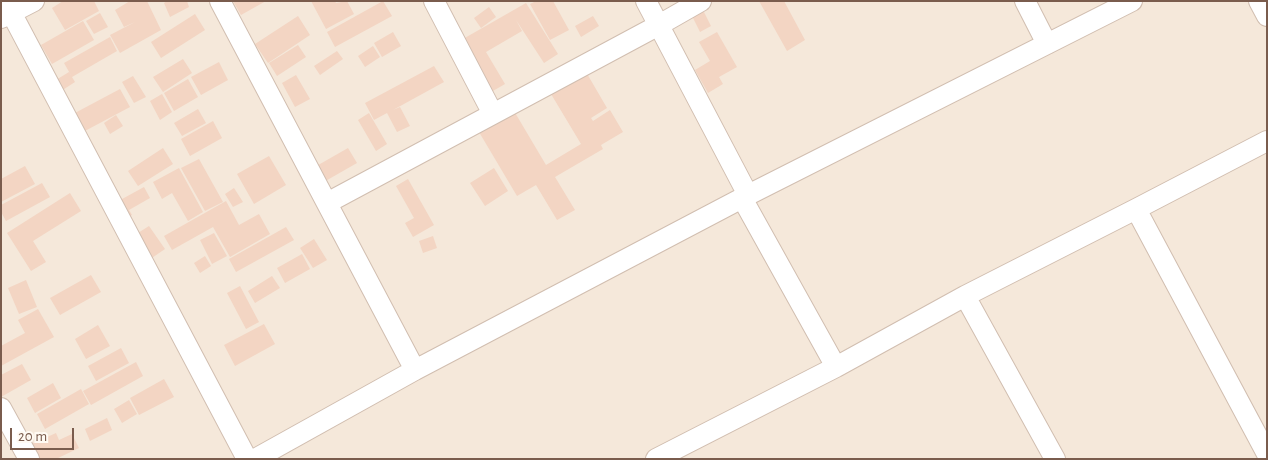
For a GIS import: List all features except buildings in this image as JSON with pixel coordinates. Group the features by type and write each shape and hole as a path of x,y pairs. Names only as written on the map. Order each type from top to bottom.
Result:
{"street":[{"path":"34,1 6,11 248,459"},
{"path":"220,1 415,370"},
{"path":"434,1 493,114"},
{"path":"646,1 745,196 836,367"},
{"path":"327,203 701,1"},
{"path":"1025,1 1047,44"},
{"path":"255,459 415,370 745,196 1132,1"},
{"path":"1259,1 1267,16"},
{"path":"656,459 678,454 964,296 1267,141"},
{"path":"1136,209 1267,454"},
{"path":"964,296 1055,459"},
{"path":"1,408 29,459"}],"shaded area":[{"path":"1,1 1267,1 1267,459 1,459"}]}
